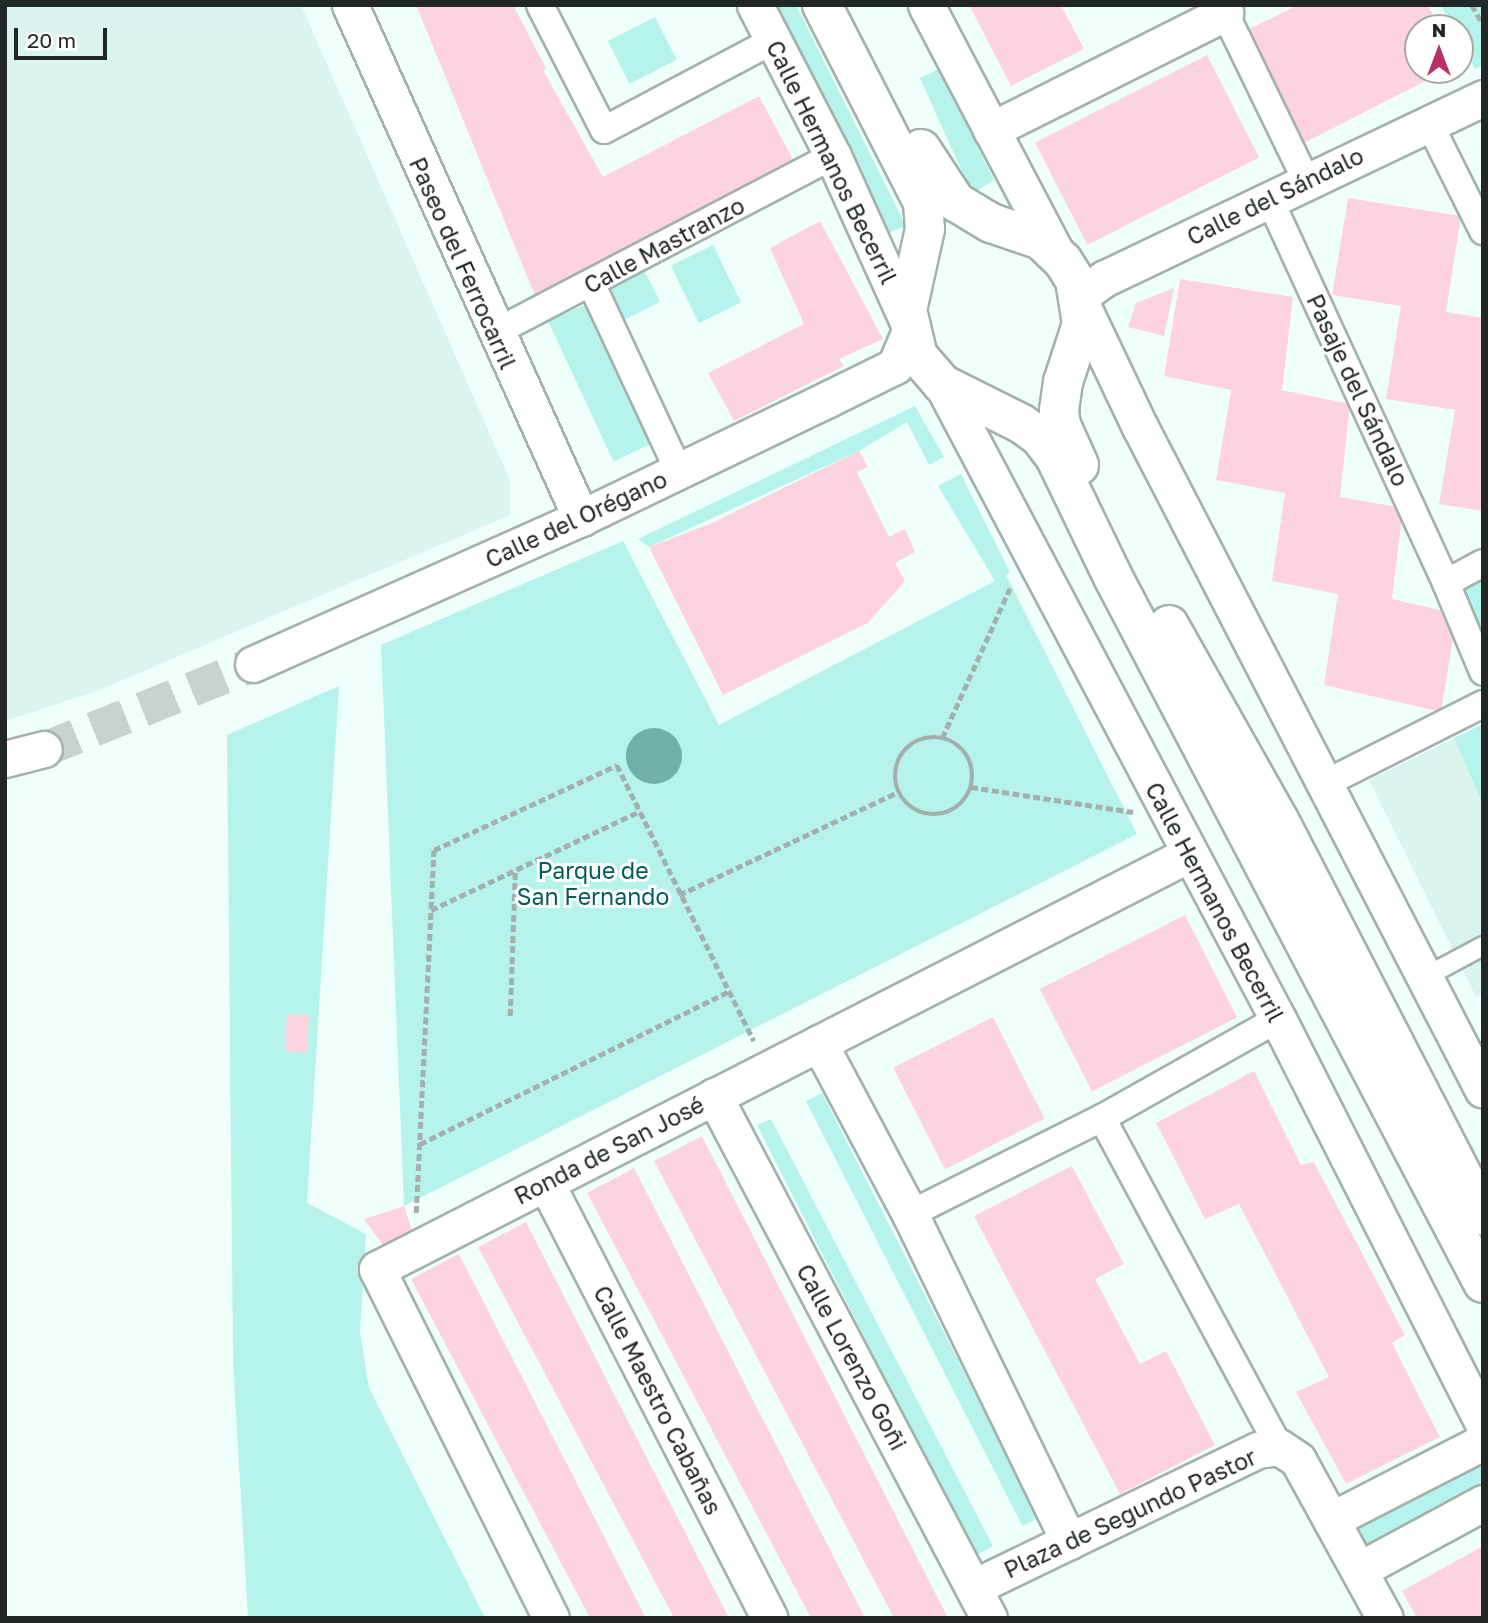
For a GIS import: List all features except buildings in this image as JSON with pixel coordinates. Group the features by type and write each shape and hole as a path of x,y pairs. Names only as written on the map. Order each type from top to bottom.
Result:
{"main road":[{"name":"Calle Hermanos Becerril","path":"822,5 922,202 925,229 905,327 918,356 947,385"},
{"name":"Calle Hermanos Becerril","path":"849,5 944,189 975,216 1033,236 1059,256"},
{"name":"Calle Hermanos Becerril","path":"905,327 922,265 942,244 977,229 1006,228"},
{"path":"1059,256 1081,303 1082,324 1059,411 1076,459 1279,820 1483,1216"},
{"path":"947,385 993,401 1020,398 1055,377 1072,355"},
{"path":"947,385 1022,424 1040,437 1055,457 1113,578 1483,1283"}],"street":[{"name":"Paseo del Ferrocarril","path":"350,5 494,333 581,519"},
{"path":"540,5 604,130 774,40"},
{"name":"Calle Hermanos Becerril","path":"755,5 833,156 905,327"},
{"path":"926,5 1059,256"},
{"path":"990,130 1223,9 1306,180"},
{"name":"Calle del Sándalo","path":"1059,256 1094,271 1121,270 1483,98"},
{"path":"1429,123 1483,231"},
{"name":"Calle Mastranzo","path":"494,333 833,156"},
{"name":"Pasaje del Sándalo","path":"1269,198 1447,583 1483,672"},
{"path":"1121,270 1094,284 1081,303 1140,427 1483,1090"},
{"path":"591,283 679,472"},
{"name":"Calle del Orégano","path":"253,664 581,519 679,472 905,327"},
{"name":"Calle Hermanos Becerril","path":"947,385 1169,817 1278,1019 1483,1423"},
{"path":"1447,583 1483,563"},
{"path":"1324,784 1483,704"},
{"path":"5,759 44,749"},
{"name":"Ronda de San José","path":"551,1618 377,1269 1189,854"},
{"path":"910,1214 1102,1118 1278,1019"},
{"path":"820,1043 910,1214 1069,1541"},
{"name":"Calle Lorenzo Goñi","path":"714,1096 982,1602"},
{"path":"1102,1118 1279,1447"},
{"name":"Calle Maestro Cabañas","path":"546,1183 770,1618"},
{"path":"1331,1520 1483,1442"},
{"name":"Plaza de Segundo Pastor","path":"982,1602 1069,1541 1258,1450 1279,1447 1298,1460 1385,1618"},
{"path":"1359,1570 1483,1503"}],"lane":[{"path":"1424,977 1483,946"}],"path":[{"path":"1472,5 1483,24"},
{"path":"942,738 1030,543"},
{"path":"930,737 942,738 967,756 971,787 955,808 930,815 905,803 898,792 895,768 907,747 930,737"},
{"path":"415,1249 434,850 617,765 679,895 769,1069"},
{"path":"971,787 1169,817"},
{"path":"679,895 898,792"},
{"path":"431,910 638,812"},
{"path":"510,1016 515,871"},
{"path":"420,1144 728,992"}],"shaded area":[{"path":"5,5 301,5 510,480 510,515 97,691 5,721"},
{"path":"1483,724 1483,993 1476,997 1369,780"},
{"path":"649,728 659,728 674,736 680,745 680,767 674,776 659,784 649,784 631,772 626,761 626,751 638,733"}],"green space":[{"path":"773,5 796,5 906,226 881,236"},
{"path":"1441,5 1483,5 1483,65 1474,67 1474,14 1446,14"},
{"path":"655,17 677,60 630,84 608,41"},
{"path":"939,69 994,180 972,194 920,78"},
{"path":"713,245 741,303 699,323 671,266"},
{"path":"638,258 660,302 613,326 591,282"},
{"path":"591,302 656,442 613,461 548,322"},
{"path":"915,406 944,457 929,465 907,422 859,451 649,547 638,539"},
{"name":"Parque de San Fernando","path":"961,474 1010,572 1006,575 1137,834 404,1206 381,645 623,541 719,725 995,581 938,486"},
{"path":"1483,574 1483,636 1459,587"},
{"path":"339,686 307,1203 366,1234 360,1332 369,1388 485,1618 248,1618 233,1363 227,735"},
{"path":"1483,724 1483,804 1454,738"},
{"path":"822,1093 1039,1518 1023,1526 806,1101"},
{"path":"771,1119 993,1546 975,1556 757,1125"},
{"path":"1470,1461 1483,1469 1483,1486 1361,1549 1353,1536 1369,1514"}],"tunnel":[{"path":"44,749 253,664"}]}
